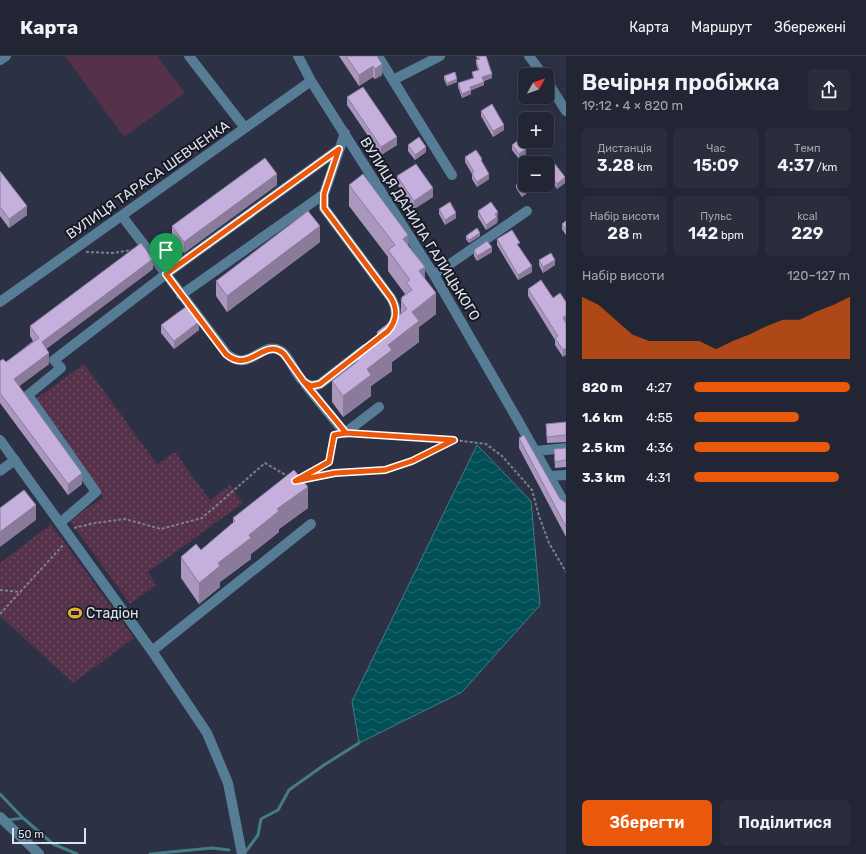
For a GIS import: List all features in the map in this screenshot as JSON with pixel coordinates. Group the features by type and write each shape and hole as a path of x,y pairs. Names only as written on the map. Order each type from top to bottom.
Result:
{"street":[{"path":"0,60 6,56"},
{"path":"189,56 246,128"},
{"name":"ВУЛИЦЯ ДАНИЛА ГАЛИЦЬКОГО","path":"298,56 311,81 434,275 536,451 566,506"},
{"path":"378,56 452,176"},
{"path":"393,80 440,56"},
{"path":"529,56 538,68"},
{"name":"ВУЛИЦЯ ТАРАСА ШЕВЧЕНКА","path":"0,302 311,81"},
{"path":"554,92 566,111"},
{"path":"344,133 324,194 324,208 395,305 396,312 393,325 382,336"},
{"path":"65,530 96,492 28,395 61,368 54,360 166,274 339,149"},
{"path":"181,295 324,194"},
{"path":"434,275 528,211"},
{"path":"122,216 226,354 231,358 237,361 249,360 266,350 276,349 284,354 304,382 346,433 379,407"},
{"path":"304,382 311,386 320,384 370,345"},
{"path":"0,440 152,652 207,733 228,783 242,854"},
{"path":"536,451 566,448"},
{"path":"0,471 15,460"},
{"path":"550,476 566,475"},
{"path":"152,652 311,524"},
{"path":"0,817 39,854"}],"path":[{"path":"67,254 88,252 113,253 129,250 137,251"},
{"path":"454,440 412,461 385,470 335,473 295,481 329,462 334,435 346,433 454,440 486,444 502,456 532,490 539,516 549,543 566,572"},
{"path":"0,614 20,592 65,530 95,523 125,519 161,529 202,518 265,463 290,478"},
{"path":"0,590 20,592"}],"shaded area":[{"path":"65,56 157,56 185,93 124,137"},
{"path":"84,364 157,464 175,452 210,500 230,485 243,503 148,572 156,585 130,604 70,521 103,497 33,401"},
{"path":"51,524 134,638 73,683 0,616 0,563"}],"water":[{"path":"477,445 531,501 540,605 462,692 359,743 352,701"}],"building":[{"path":"346,56 377,56 382,64 375,69 373,66 359,75"},
{"path":"478,56 486,56 492,74 482,77 484,82 470,87 471,90 462,94 458,83 474,78 472,72 479,70 476,60 480,59"},
{"path":"455,72 457,79 447,83 444,76"},
{"path":"363,87 397,137 381,147 347,97"},
{"path":"492,104 504,125 493,131 481,111"},
{"path":"419,137 426,147 415,155 408,145"},
{"path":"518,140 518,148 526,149 519,154 512,145"},
{"path":"476,150 489,174 477,182 472,174 474,172 465,157"},
{"path":"265,158 277,174 184,242 172,226"},
{"path":"416,164 433,188 414,201 397,176"},
{"path":"555,164 565,177 557,184 554,182"},
{"path":"0,171 27,206 9,219 0,207"},
{"path":"363,174 408,235 403,239 425,267 419,271 436,293 412,312 419,321 388,345 392,350 367,369 371,375 343,396 332,381 358,361 355,356 380,337 377,332 407,309 401,301 402,297 412,290 406,282 410,280 388,250 395,245 349,185"},
{"path":"450,202 456,213 445,220 439,209"},
{"path":"491,202 498,212 495,214 497,217 486,225 478,211"},
{"path":"308,211 320,226 227,296 216,281"},
{"path":"566,221 566,230 562,224"},
{"path":"477,228 480,233 469,240 466,236"},
{"path":"512,230 520,243 517,244 532,266 518,275 497,239"},
{"path":"487,241 492,247 477,256 474,250"},
{"path":"141,243 153,259 42,342 49,353 14,379 82,473 68,484 0,393 0,361 3,359 6,362 39,338 30,326"},
{"path":"551,253 555,260 543,267 539,260"},
{"path":"541,280 553,298 560,293 566,302 566,315 563,318 566,323 566,348 563,350 555,338 558,336 528,289"},
{"path":"187,306 199,322 174,341 161,325"},
{"path":"566,422 566,435 547,437 546,424"},
{"path":"524,435 560,499 566,504 566,527 519,438"},
{"path":"566,448 566,460 555,462 554,449"},
{"path":"294,470 308,487 277,509 279,511 249,535 251,538 218,563 220,566 199,583 181,557 196,544 201,550 235,521 233,518"},
{"path":"24,490 36,505 0,532 0,508"}],"waterway":[{"path":"245,850 247,850 258,835 261,819 278,810 289,790 324,765 359,743"},
{"path":"0,794 23,818 53,844 77,854"},
{"path":"8,820 23,818"},
{"path":"150,854 212,848 229,850"}],"place":[{"name":"Стадіон","path":"75,613"}],"route":[{"path":"166,274 226,354 237,361 243,361 249,360 271,348 280,350 304,382 346,433 334,435 329,462 295,481 335,473 385,470 412,461 454,440 346,433 324,407 304,382 311,386 320,384 388,331 393,325 395,319 395,305 391,298 324,208 324,194 339,149 166,274"}]}
